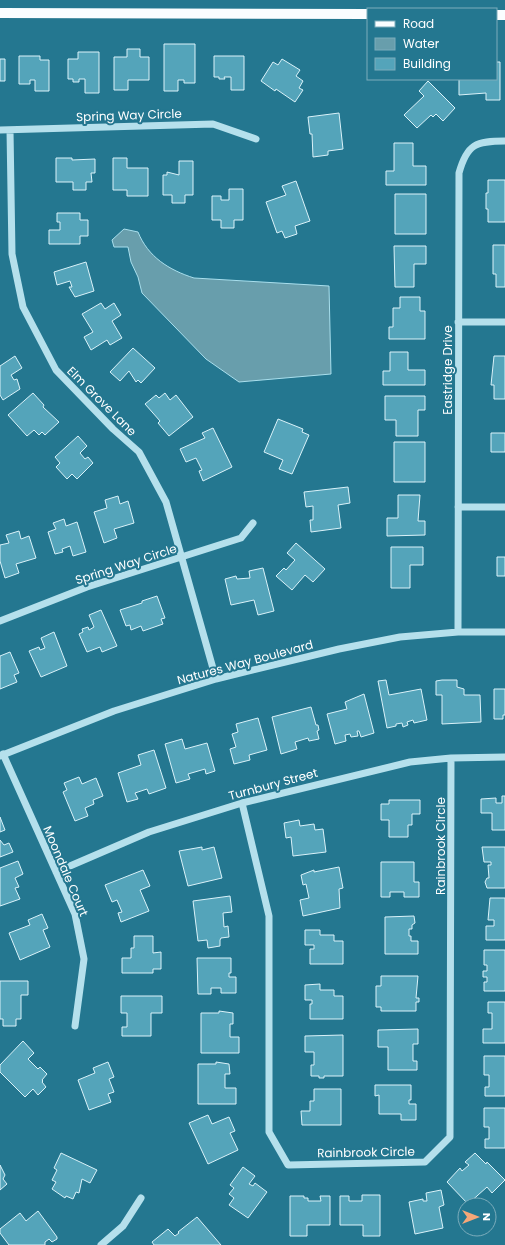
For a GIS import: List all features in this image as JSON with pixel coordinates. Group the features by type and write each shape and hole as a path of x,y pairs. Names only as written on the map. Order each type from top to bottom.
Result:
{"main road":[{"path":"0,14 367,14"}],"street":[{"name":"Spring Way Circle","path":"0,130 213,124 256,139"},
{"name":"Elm Grove Lane","path":"10,130 12,254 23,307 56,370 113,429 139,452 166,502 216,679"},
{"name":"Eastridge Drive","path":"458,632 459,173 463,156 472,147 487,141 505,141"},
{"path":"458,322 505,322"},
{"path":"458,507 505,507"},
{"name":"Spring Way Circle","path":"0,621 87,587 241,538 253,523"},
{"name":"Natures Way Boulevard","path":"2,755 114,711 216,679 339,649 400,637 458,632 505,632"},
{"name":"Moondale Court","path":"2,755 75,914 84,959 75,1026"},
{"name":"Turnbury Street","path":"56,872 149,832 242,803 410,762 451,758 505,758"},
{"name":"Rainbrook Circle","path":"242,803 269,916 269,1132 288,1165 425,1162 450,1137 451,758"},
{"path":"101,1245 123,1226 141,1198"}],"water":[{"path":"124,229 138,232 147,249 168,267 194,278 329,286 331,374 239,382 206,359 142,293 138,277 131,262 128,247 114,247 112,240"}],"building":[{"path":"164,44 195,44 195,83 184,83 184,80 178,80 178,91 164,91"},
{"path":"127,49 140,49 140,57 149,57 149,80 128,80 128,90 114,90 114,57 127,57"},
{"path":"78,52 99,52 99,93 85,93 85,79 79,79 79,82 73,82 73,79 68,79 68,59 78,59"},
{"path":"19,56 40,56 40,60 49,60 49,91 35,91 35,80 30,80 30,84 19,84"},
{"path":"214,56 244,56 244,90 231,90 231,77 219,79 219,77 214,77"},
{"path":"0,59 5,59 5,81 0,81"},
{"path":"282,59 300,70 296,76 303,81 299,88 303,90 295,102 261,81 273,62 278,65"},
{"path":"497,62 500,62 500,100 486,100 486,93 459,95 459,80 497,80"},
{"path":"428,81 455,108 443,121 436,114 433,117 431,115 417,128 404,115 424,96 419,91"},
{"path":"339,113 343,149 328,151 328,155 313,157 312,134 310,134 308,117"},
{"path":"394,143 413,143 413,166 426,166 426,185 386,185 386,171 394,171"},
{"path":"56,158 72,158 72,160 95,159 95,173 91,173 92,182 86,182 86,190 73,190 73,182 56,182"},
{"path":"113,158 127,158 127,168 148,168 148,196 127,196 127,190 113,190"},
{"path":"179,161 193,161 193,195 185,195 185,203 172,203 172,195 163,195 163,175 167,175 167,172 179,175"},
{"path":"488,180 505,180 505,222 488,222 486,193 488,193"},
{"path":"296,181 310,221 295,226 297,234 285,238 282,231 277,233 266,202 286,195 282,186"},
{"path":"229,189 243,189 243,220 234,220 234,228 221,228 221,220 212,220 212,196 221,196 221,200 229,200"},
{"path":"395,194 426,194 426,234 395,234"},
{"path":"57,213 80,213 80,220 88,220 88,236 80,236 80,244 49,244 49,230 60,230 60,222 57,222"},
{"path":"493,245 505,245 505,287 496,287 496,274 493,274"},
{"path":"394,246 426,246 426,264 414,264 414,287 395,287"},
{"path":"86,262 94,291 75,297 69,287 72,287 70,281 57,285 54,272"},
{"path":"400,297 420,297 420,311 425,311 425,339 389,339 389,327 393,327 393,308 400,308"},
{"path":"101,303 105,309 114,303 121,315 112,321 122,338 110,345 107,340 91,350 84,337 93,332 82,314"},
{"path":"133,348 155,368 141,383 138,380 136,382 129,371 120,381 110,372"},
{"path":"390,352 408,352 408,370 425,370 425,385 383,385 383,371 390,371"},
{"path":"15,356 22,368 11,375 14,380 17,379 20,389 3,400 0,395 0,366"},
{"path":"494,356 505,356 505,399 494,399 494,385 491,385"},
{"path":"33,393 44,405 43,407 59,422 45,435 42,432 39,435 34,430 27,436 8,415"},
{"path":"165,393 170,400 176,395 193,417 169,436 158,423 160,421 145,404 156,395 159,398"},
{"path":"385,396 425,396 425,410 418,410 418,436 396,436 396,420 385,420"},
{"path":"278,419 303,429 302,432 309,435 292,474 279,469 283,460 264,452"},
{"path":"213,428 232,467 203,481 199,471 202,470 196,458 186,462 180,449 205,438 202,433"},
{"path":"491,433 505,433 505,452 491,452"},
{"path":"78,436 87,446 80,453 85,459 88,457 93,463 77,479 72,474 67,479 56,467 60,463 55,457"},
{"path":"394,442 425,442 425,482 394,482"},
{"path":"348,487 350,503 338,505 341,528 311,532 310,520 313,520 313,506 306,507 304,492"},
{"path":"398,495 420,495 418,521 425,521 425,535 387,536 387,518 398,518"},
{"path":"118,496 120,504 128,501 134,523 114,529 117,538 104,543 94,512 107,508 105,500"},
{"path":"64,519 66,526 77,522 86,552 73,556 70,546 62,549 63,552 55,554 48,532 56,529 53,523"},
{"path":"19,531 21,539 29,536 36,558 16,564 19,573 5,578 0,561 0,545 9,543 6,535"},
{"path":"296,543 325,569 313,582 305,575 292,590 276,576 284,568 286,570 295,560 287,553"},
{"path":"391,547 423,547 423,565 410,565 410,588 391,588"},
{"path":"497,557 505,557 505,576 497,576"},
{"path":"263,568 274,611 258,615 254,600 231,605 225,579 236,576 237,579 250,578 249,571"},
{"path":"157,596 165,618 161,619 163,624 143,631 141,626 131,630 130,625 126,626 120,610 142,603 142,601"},
{"path":"101,610 117,646 102,652 100,647 87,652 79,634 83,632 82,629 88,627 89,630 94,627 89,615"},
{"path":"54,632 67,666 41,677 29,651 39,647 40,650 45,648 41,638"},
{"path":"10,652 19,673 14,675 17,682 0,689 0,656"},
{"path":"386,680 389,695 421,689 427,720 414,723 413,720 407,722 408,725 403,727 402,723 387,728 378,681"},
{"path":"457,680 457,687 464,689 464,695 480,695 481,722 442,724 442,695 436,695 436,681"},
{"path":"494,689 505,689 505,715 503,715 503,719 494,719"},
{"path":"364,694 374,733 361,737 359,731 357,731 358,736 351,737 350,734 345,735 346,741 335,744 327,714 347,709 345,702"},
{"path":"311,707 316,725 318,725 319,730 317,731 319,739 309,741 308,738 295,742 297,749 281,754 272,717"},
{"path":"258,718 267,750 249,755 250,760 234,764 230,749 236,747 232,734 238,732 236,724"},
{"path":"182,739 185,749 207,743 215,771 206,774 205,769 188,774 190,779 176,783 165,744"},
{"path":"154,750 166,788 149,794 147,789 135,793 138,799 127,802 118,773 141,765 138,755"},
{"path":"79,777 82,784 96,778 103,796 93,800 94,804 85,808 88,816 75,821 63,792 67,790 64,783"},
{"path":"502,796 505,796 505,830 492,830 492,813 481,813 481,799 496,798 496,803 502,803"},
{"path":"389,800 420,800 420,814 412,814 412,825 408,825 408,837 389,837 389,820 381,820 381,804 389,804"},
{"path":"0,817 5,830 0,832"},
{"path":"299,820 300,826 314,824 315,830 323,829 326,852 293,856 291,837 286,838 284,823"},
{"path":"0,840 4,845 9,843 13,852 0,857"},
{"path":"202,847 202,850 214,847 222,878 188,886 179,851"},
{"path":"482,847 505,847 505,888 487,888 485,882 487,878 489,878 488,865 491,865 491,862 484,862"},
{"path":"18,861 23,874 15,878 19,887 15,888 20,899 0,906 0,868"},
{"path":"381,862 414,862 414,882 419,882 419,897 404,897 404,892 390,892 390,897 381,897"},
{"path":"339,867 343,888 339,889 340,908 303,916 300,900 309,898 306,884 303,885 301,875 314,870 314,872"},
{"path":"143,870 150,886 140,890 149,911 121,922 118,913 122,912 117,900 112,902 105,885"},
{"path":"230,896 232,912 223,913 224,927 228,926 229,937 221,938 220,946 208,948 207,940 198,941 193,901"},
{"path":"490,898 505,898 505,940 486,940 486,926 494,926 494,920 488,920"},
{"path":"42,914 48,928 43,930 50,947 20,960 9,933 30,925 28,920"},
{"path":"414,916 415,923 412,925 412,929 409,929 409,936 411,936 411,941 418,941 418,954 385,954 385,917"},
{"path":"305,930 320,930 320,935 334,935 334,941 343,941 343,964 310,964 310,949 314,949 314,945 305,945"},
{"path":"134,936 153,936 153,953 161,952 161,969 153,969 153,973 122,973 122,958 131,958 131,948 134,948"},
{"path":"484,950 505,950 505,991 484,991 484,982 487,982 487,977 483,977 483,971 487,971 487,965 484,965"},
{"path":"197,958 231,958 231,973 229,973 229,977 236,977 236,993 221,993 221,988 211,988 211,994 198,994"},
{"path":"381,976 418,976 416,998 419,998 419,1002 416,1002 416,1011 381,1011 381,1007 376,1007 376,986 381,986"},
{"path":"0,981 28,981 28,995 21,995 21,1019 16,1019 16,1026 3,1026 3,1019 0,1019"},
{"path":"320,984 320,990 334,990 334,996 343,996 343,1019 310,1019 310,1004 312,1004 312,1000 305,1000 305,985"},
{"path":"121,996 162,996 162,1013 151,1013 151,1036 122,1036 122,1027 127,1027 127,1013 121,1013"},
{"path":"488,1002 505,1002 505,1043 483,1043 483,1029 492,1029 492,1013 488,1013"},
{"path":"219,1011 233,1013 233,1024 230,1024 230,1037 239,1037 239,1053 201,1053 201,1013 219,1013"},
{"path":"418,1029 418,1044 413,1044 413,1061 417,1061 417,1070 388,1070 388,1047 378,1047 378,1030"},
{"path":"343,1035 343,1076 324,1076 324,1078 319,1078 319,1076 311,1076 311,1065 314,1065 314,1052 305,1052 305,1036"},
{"path":"23,1041 34,1053 28,1059 38,1069 40,1067 47,1074 42,1080 46,1087 38,1095 33,1089 25,1097 0,1072 0,1065"},
{"path":"484,1056 505,1056 505,1096 485,1096 485,1087 489,1087 489,1075 484,1075"},
{"path":"108,1062 114,1077 109,1079 114,1092 108,1094 111,1102 89,1110 78,1080 95,1073 93,1068"},
{"path":"216,1062 229,1064 230,1074 225,1074 225,1088 236,1088 236,1104 198,1104 198,1064 216,1064"},
{"path":"375,1085 411,1085 411,1100 409,1100 409,1104 416,1104 416,1120 401,1120 401,1114 379,1114 379,1095 375,1096"},
{"path":"314,1089 341,1089 341,1125 302,1125 301,1111 310,1111 310,1101 314,1101"},
{"path":"484,1108 505,1108 505,1148 485,1148 485,1139 489,1139 489,1127 484,1127"},
{"path":"208,1115 212,1124 229,1117 235,1131 230,1133 238,1150 208,1164 189,1123"},
{"path":"61,1153 97,1170 90,1183 82,1179 79,1193 76,1192 73,1199 66,1196 65,1198 52,1189 56,1182 52,1180 57,1170 54,1168"},
{"path":"475,1153 486,1164 487,1162 505,1180 492,1193 487,1187 476,1197 461,1197 447,1182 460,1168 462,1171 469,1165 465,1162"},
{"path":"0,1165 5,1175 3,1179 7,1184 0,1190"},
{"path":"243,1167 255,1176 249,1184 253,1186 255,1183 267,1192 248,1218 229,1205 234,1198 229,1194 234,1188 230,1185"},
{"path":"441,1190 444,1205 439,1207 443,1228 415,1234 409,1202 423,1199 423,1201 427,1201 426,1193"},
{"path":"362,1195 380,1195 380,1236 363,1236 363,1225 340,1225 340,1196 349,1196 349,1201 362,1201"},
{"path":"290,1196 304,1196 304,1198 308,1198 308,1201 321,1201 320,1196 330,1196 330,1225 307,1225 307,1236 290,1236"},
{"path":"38,1211 57,1239 52,1242 49,1239 45,1242 45,1245 9,1245 0,1233 0,1229 20,1213 26,1221"},
{"path":"197,1217 221,1245 154,1245 152,1242 168,1229 175,1236"}]}
